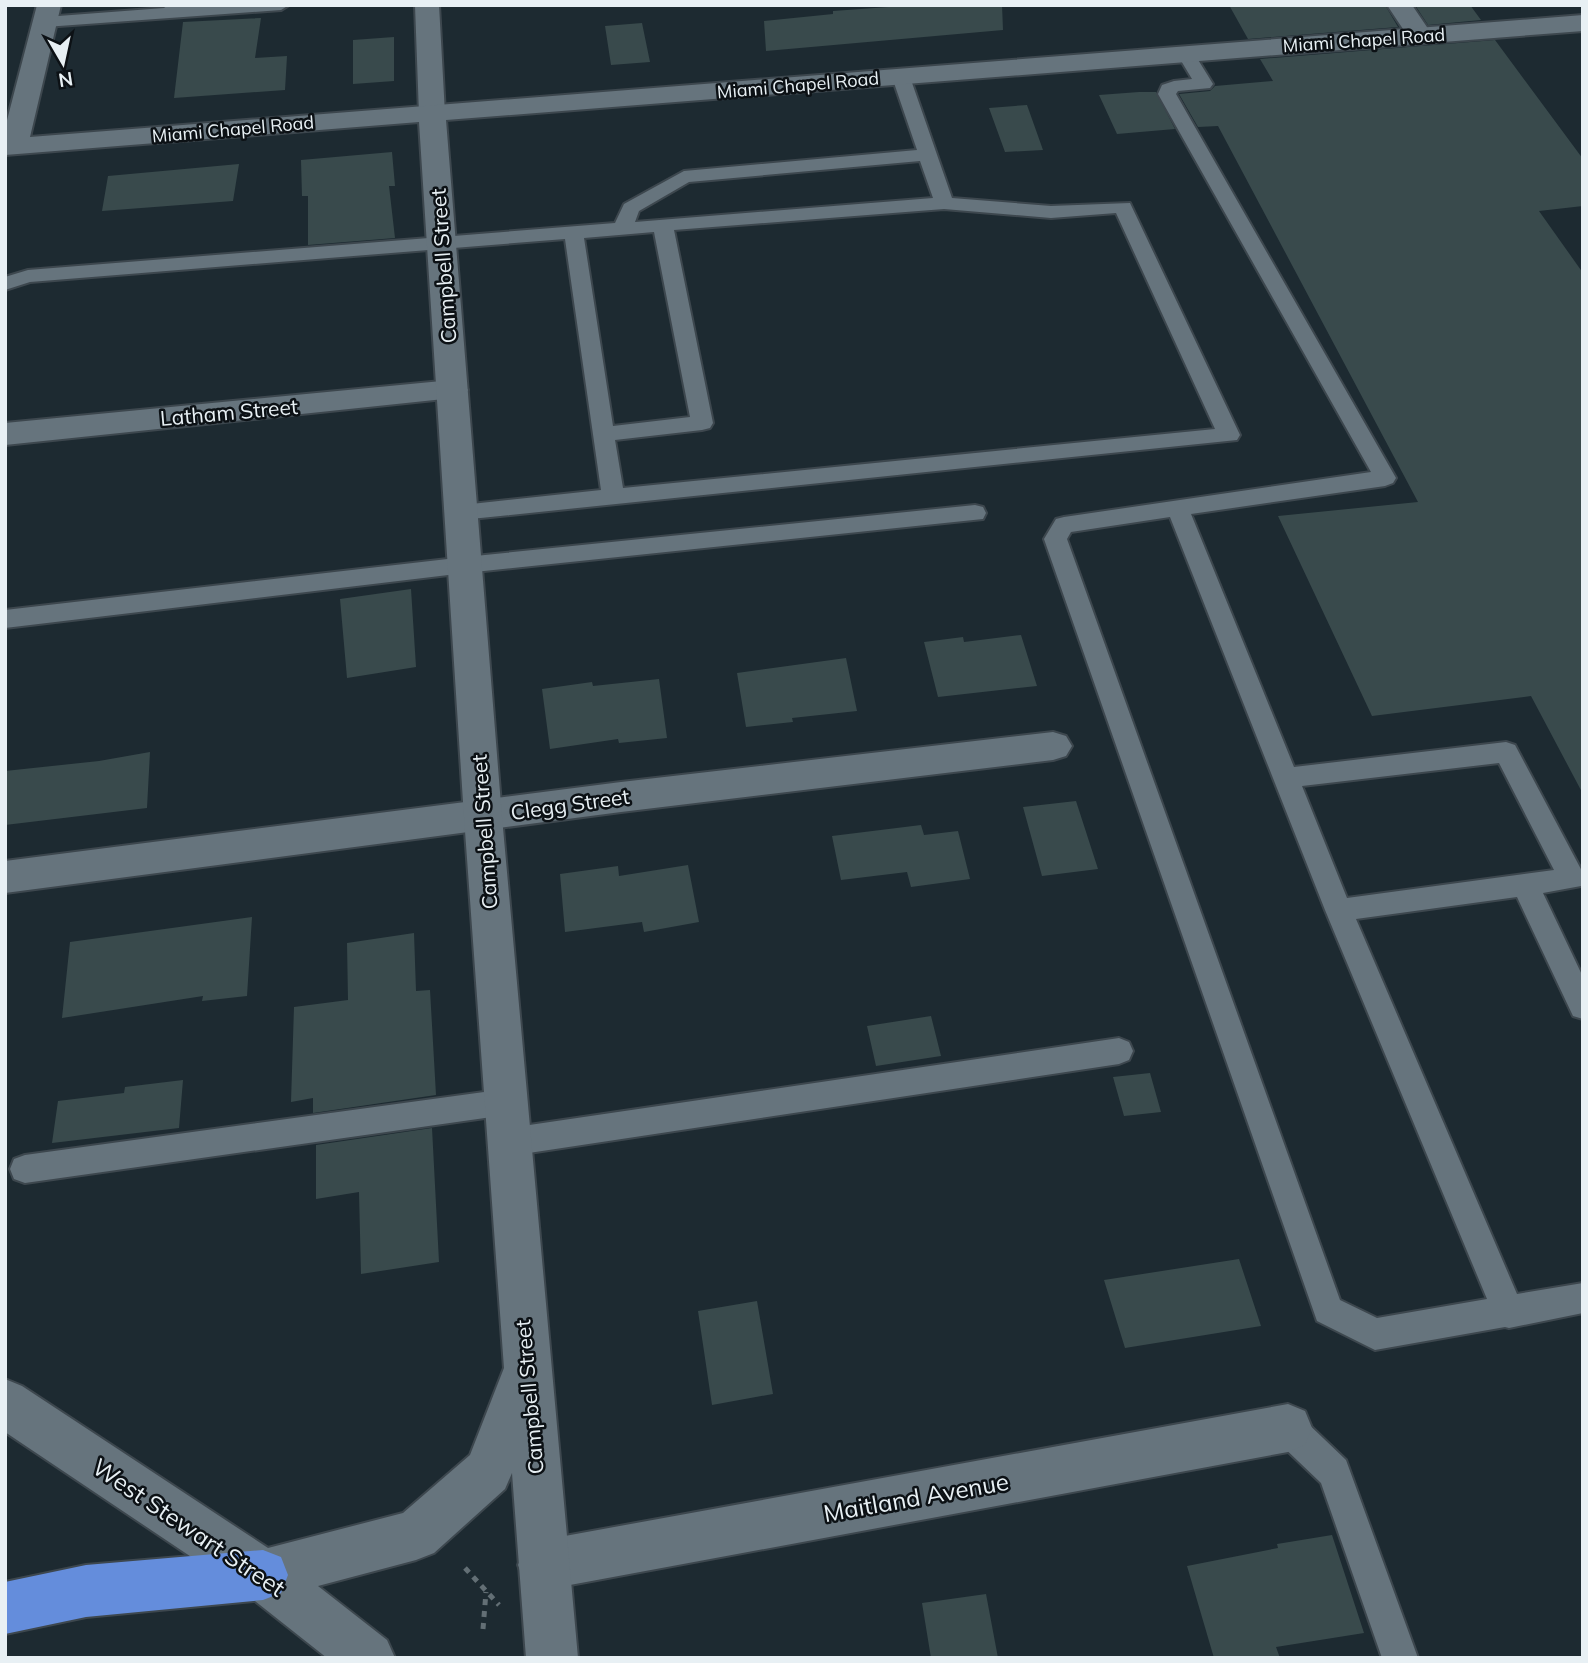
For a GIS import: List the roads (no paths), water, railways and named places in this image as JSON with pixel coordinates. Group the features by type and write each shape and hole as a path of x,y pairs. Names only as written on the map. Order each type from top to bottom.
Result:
{"highway":[{"path":"5,1608 86,1591 263,1576"}],"street":[{"name":"Campbell Street","path":"427,5 432,114 483,817 552,1658"},
{"path":"1399,5 1420,36"},
{"path":"10,147 47,14"},
{"name":"Miami Chapel Road","path":"10,147 1583,23"},
{"name":"Latham Street","path":"5,434 452,390"},
{"name":"Clegg Street","path":"5,877 621,797 1053,746"},
{"path":"263,1576 416,1535 488,1472 527,1370"},
{"name":"West Stewart Street","path":"5,1402 263,1576 369,1658"},
{"name":"Maitland Avenue","path":"543,1565 1288,1428"}],"lane":[{"path":"47,14 281,5"},
{"path":"1186,54 1204,84 1174,86 1168,89 1167,94 1385,478 1064,525 1055,539 1328,1310 1375,1334 1509,1313 1583,1298"},
{"path":"901,76 944,203"},
{"path":"623,229 631,208 684,177 928,155"},
{"path":"5,284 28,276 944,203 1051,212 1123,207 1229,435 461,512"},
{"path":"604,434 702,423 663,226"},
{"path":"574,233 613,497"},
{"path":"1178,509 1339,910 1509,1313"},
{"path":"5,620 465,565 975,513"},
{"path":"1287,778 1506,752 1572,878 1339,910"},
{"path":"1525,885 1583,1007"},
{"path":"509,1142 1119,1051"},
{"path":"25,1169 506,1102"},
{"path":"1288,1428 1334,1472 1400,1658"}]}
